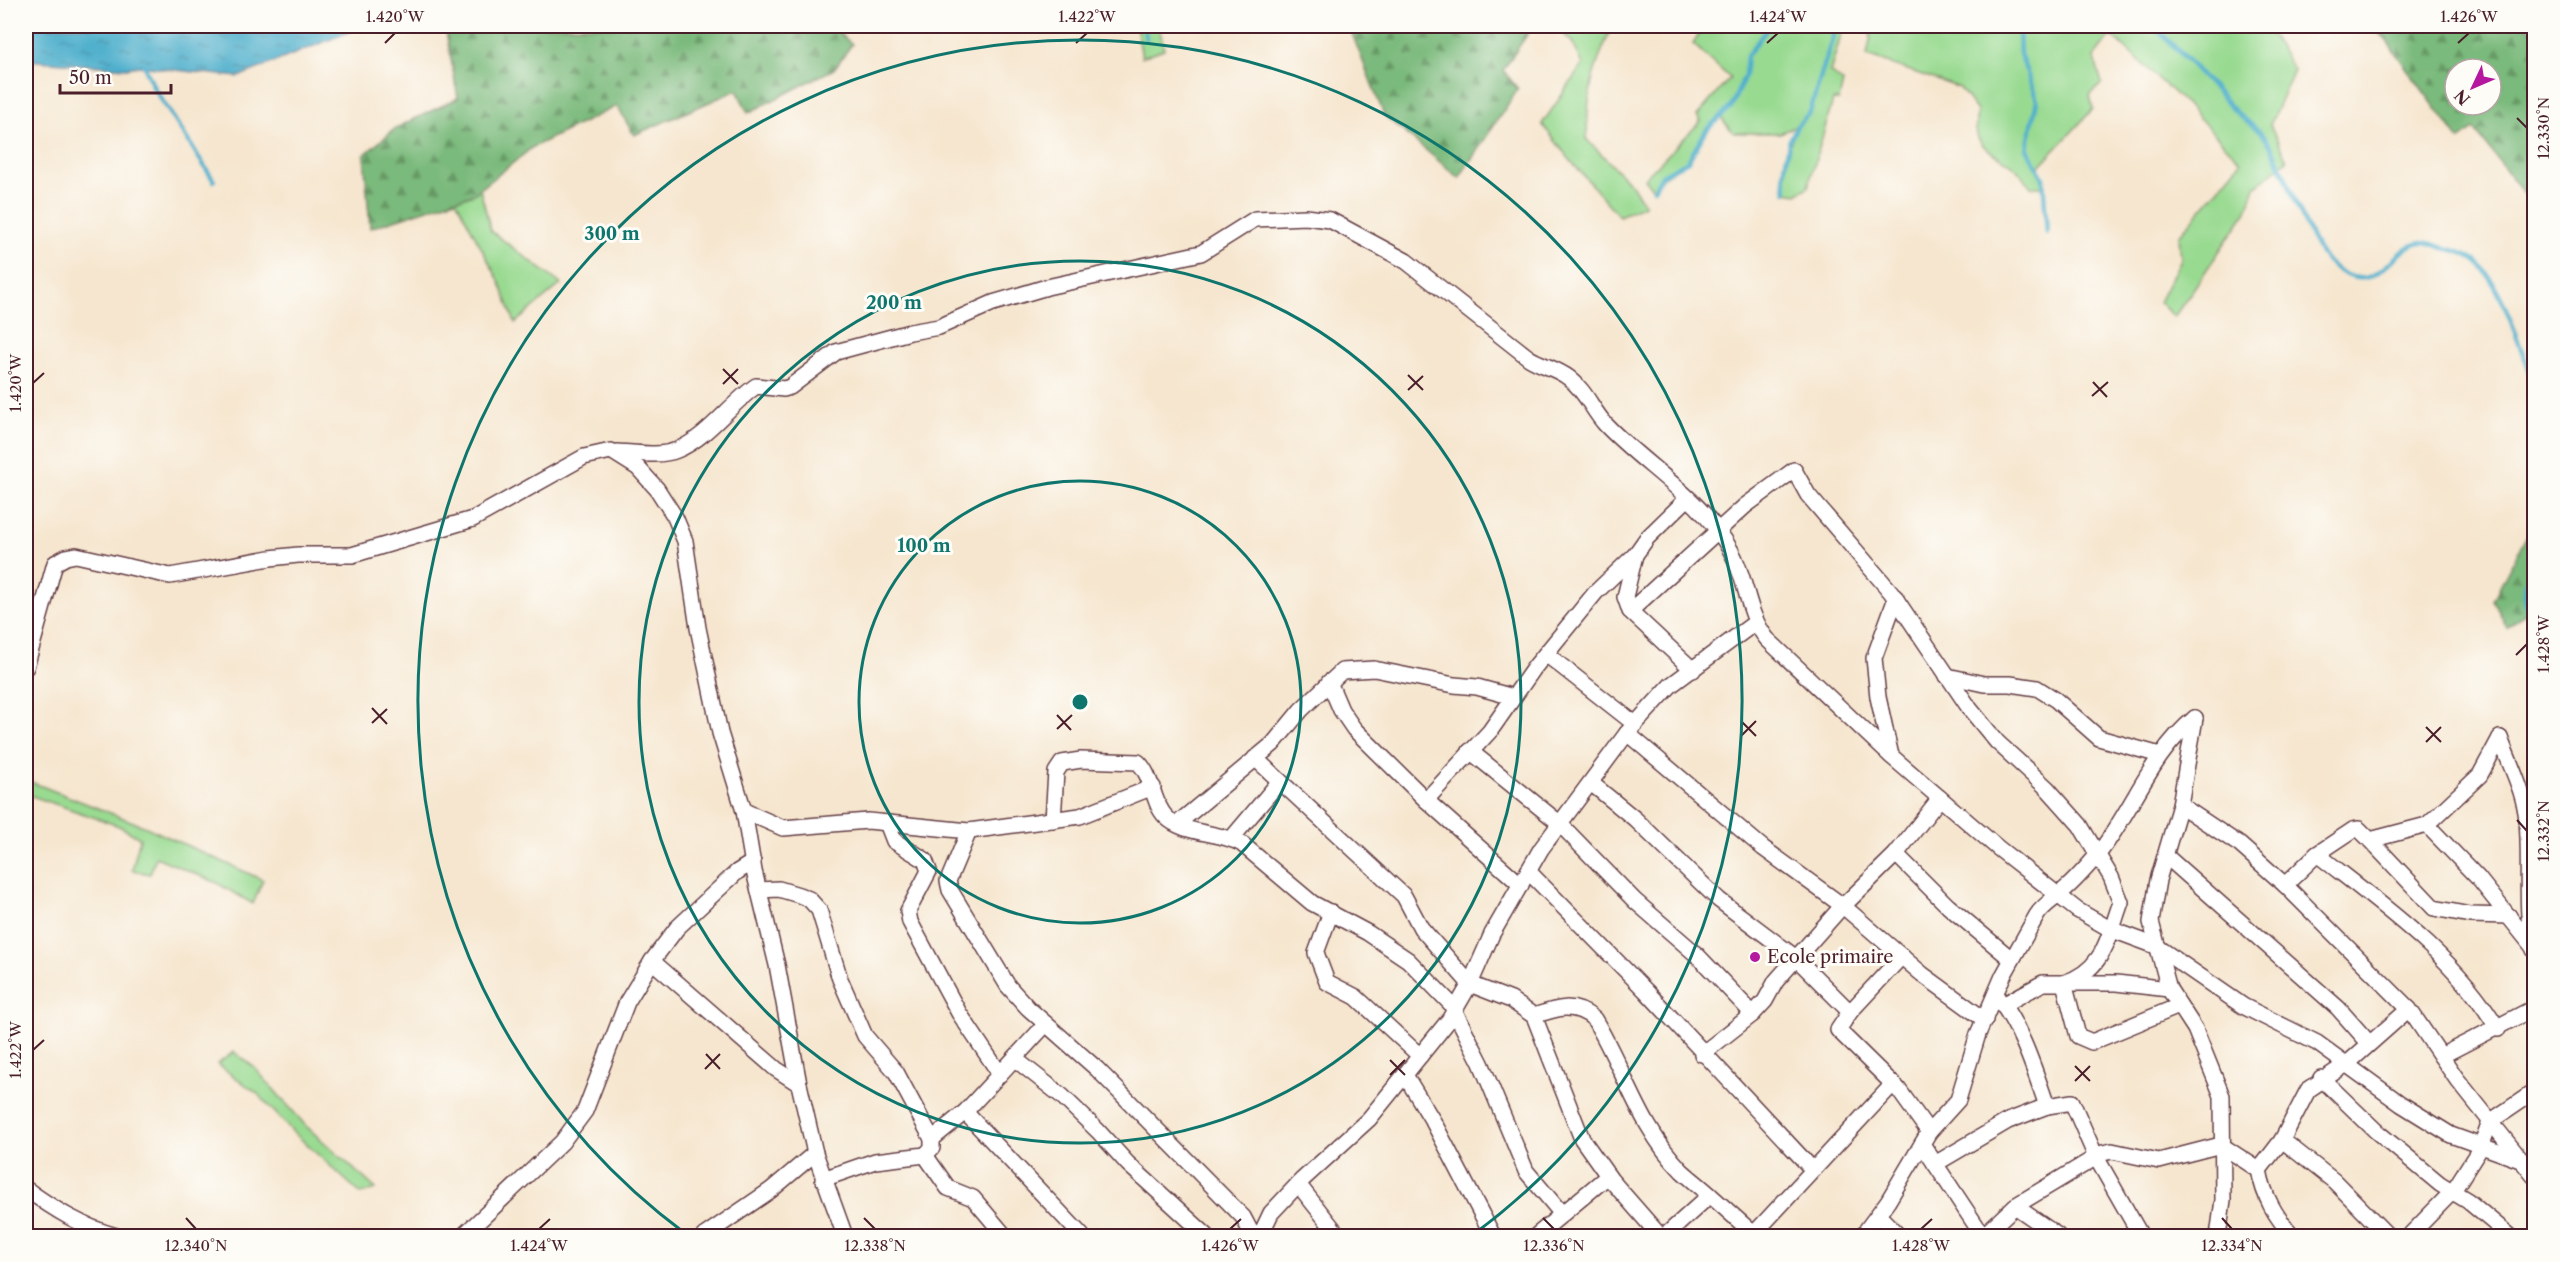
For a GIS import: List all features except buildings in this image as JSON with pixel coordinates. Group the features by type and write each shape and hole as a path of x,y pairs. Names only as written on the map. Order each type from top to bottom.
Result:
{"street":[{"path":"26,667 55,563 66,557 76,555 170,576 298,555 342,557 473,519 584,457 598,452 665,453 678,450 699,436 756,386 784,389 790,387 836,352 910,332 939,327 993,303 1047,287 1201,253 1255,219 1316,216 1330,220 1406,261 1529,358 1553,367 1581,388 1605,423 1687,499 1717,531 1732,552 1756,622 1767,639 1795,669 1891,756 2041,883 2059,894 2077,910 2110,929 2156,946 2243,1006 2317,1043 2348,1063 2402,1104 2451,1135 2532,1168"},
{"path":"617,452 638,468 657,489 675,517 685,540 698,628 720,733 744,811 753,862 777,965 799,1084 815,1153 845,1236"},
{"path":"1630,611 1759,494 1794,470 1808,495 1896,598 1947,676 1997,742 2047,788 2080,825 2098,853 2121,902 2096,966 2080,978 2064,983"},
{"path":"1426,800 1490,731 1513,697 1596,592 1635,555 1647,538 1687,499"},
{"path":"1635,555 1625,597 1630,611 1693,670"},
{"path":"1891,756 1878,697 1874,658 1896,598"},
{"path":"969,831 948,881 950,890 1008,986 1046,1024 1096,1068 1243,1217 1250,1235 1298,1184 1370,1119 1456,1011 1492,934 1558,822 1591,783 1631,728 1657,698 1756,622"},
{"path":"1546,654 1763,848 1844,906 1954,999 1985,1020"},
{"path":"1177,824 1273,744 1288,724 1342,671 1374,669 1446,684 1477,687 1513,697"},
{"path":"1947,676 1984,684 2010,684 2037,688 2056,700 2099,738 2160,755"},
{"path":"1329,682 1341,710 1354,729 1426,800 1525,878 1646,992 1813,1170"},
{"path":"1862,1236 1878,1215 1925,1138 1958,1100 1964,1087 1971,1052 1985,1020 1999,1001 2010,958 2042,907 2059,894 2098,853 2124,817 2160,755 2182,729 2195,718 2180,805 2152,908 2151,922 2169,989 2195,1029 2217,1077 2224,1112 2223,1200 2218,1236"},
{"path":"2370,840 2427,825 2480,775 2500,738 2524,804 2527,821 2529,903 2534,949"},
{"path":"1470,751 1558,822 1635,901 1697,956 1753,1014"},
{"path":"1255,758 1404,896 1421,928 1470,984 1510,1000 1534,1016 1582,1139 1608,1176 1663,1236 1710,1195"},
{"path":"1053,820 1056,771 1062,763 1081,760 1138,762 1165,816 1177,824 1232,838 1254,853 1297,892 1368,933 1408,960 1456,1011 1481,1063 1526,1171 1562,1214"},
{"path":"1232,838 1280,781"},
{"path":"1591,783 1635,819 1719,900 1796,958 1850,1012"},
{"path":"744,811 783,828 857,822 969,831 1080,816 1153,788"},
{"path":"1702,1054 1753,1014 1796,958 1896,854 1940,798"},
{"path":"2180,805 2240,845 2284,885 2409,1009 2490,1122 2532,1168"},
{"path":"887,823 894,841 925,860 928,865 929,871 908,911 910,922 959,1013 1000,1074"},
{"path":"2427,825 2478,878 2534,949"},
{"path":"2284,885 2317,854 2355,829 2370,840 2434,908 2470,915 2509,916"},
{"path":"1896,854 1948,906 2010,958"},
{"path":"2317,854 2409,928 2466,980 2498,1029"},
{"path":"2166,856 2338,1008 2369,1043"},
{"path":"463,1236 562,1142 585,1111 627,1002 652,961 677,928 736,872 753,862"},
{"path":"759,890 779,889 800,895 810,899 819,910 840,979 865,1036 896,1072 932,1139 932,1148 925,1155 875,1161 823,1179"},
{"path":"1331,912 1316,953 1327,982 1356,997 1420,1056"},
{"path":"1902,956 1838,1027 1840,1035 1873,1062 1893,1084 1925,1138 1935,1164 1983,1236 2015,1206 2096,1157 2112,1151 2159,1161 2222,1145 2259,1170 2262,1188 2272,1210 2292,1236"},
{"path":"652,961 777,1069 799,1084"},
{"path":"2064,983 2078,1036 2092,1042 2179,1006"},
{"path":"1999,1001 2037,984 2116,983 2169,989"},
{"path":"1999,1001 2032,1063 2047,1106"},
{"path":"1534,1016 1561,1007 1583,1010 1594,1019 1637,1105 1663,1147 1682,1171 1754,1236 1893,1084"},
{"path":"2441,1056 2498,1029 2535,1008"},
{"path":"2259,1170 2282,1140 2298,1105 2308,1090 2321,1078 2348,1063 2409,1009"},
{"path":"932,1139 965,1112 1046,1024"},
{"path":"1015,1059 1062,1096 1128,1164 1207,1236"},
{"path":"1405,1075 1434,1123 1493,1236"},
{"path":"2321,1078 2376,1131 2510,1236"},
{"path":"2409,1236 2453,1191 2481,1147 2490,1122 2535,1092"},
{"path":"1935,1164 2008,1120 2047,1106 2072,1102 2096,1157 2141,1236"},
{"path":"965,1112 1082,1236"},
{"path":"2282,1140 2334,1181 2388,1236"},
{"path":"704,1236 771,1190 815,1153"},
{"path":"925,1155 948,1188 954,1193 973,1198 1005,1236"},
{"path":"1543,1233 1608,1176"},
{"path":"1298,1184 1339,1236"},
{"path":"26,1189 62,1215 86,1227 116,1236"},
{"path":"2015,1206 2058,1236"},
{"path":"1878,1215 1899,1236"}],"green space":[{"path":"445,26 831,26 852,44 834,69 748,113 737,90 634,135 617,106 533,147 474,194 370,228 364,155 396,128 458,98"},
{"path":"1136,26 1159,26 1164,49 1142,57"},
{"path":"1349,26 1533,26 1503,70 1518,89 1459,178 1384,115"},
{"path":"1565,26 1588,26 1609,34 1591,85 1587,140 1632,185 1645,205 1619,216 1542,124 1583,64 1572,42 1560,30"},
{"path":"1704,26 1844,26 1830,72 1843,82 1839,100 1833,100 1808,187 1797,194 1786,192 1785,175 1789,150 1797,126 1780,133 1734,133 1720,117 1689,159 1663,177 1654,189 1644,179 1701,121 1697,116 1730,78 1693,44"},
{"path":"1848,26 2261,26 2273,37 2294,70 2270,125 2287,160 2255,187 2247,211 2174,317 2159,302 2181,259 2179,236 2241,162 2187,105 2111,35 2094,57 2102,83 2090,95 2093,109 2038,168 2044,187 2031,187 2015,167 1988,150 1979,140 1976,133 1977,111 1960,88 1867,56 1871,34"},
{"path":"2371,26 2527,26 2534,33 2534,206 2474,129 2459,140 2386,40"},
{"path":"480,189 491,231 561,284 515,323 500,283 456,200"},
{"path":"2534,526 2534,605 2507,628 2493,600"},
{"path":"26,780 146,827 263,880 253,904 217,883 156,857 150,874 132,870 140,838 119,826 26,794"},
{"path":"234,1052 254,1067 306,1126 376,1189 361,1194 292,1131 258,1094 217,1064"}],"water":[{"path":"26,26 363,26 238,77 139,66 126,68 26,60"}],"waterway":[{"path":"1144,26 1146,39"},
{"path":"1654,189 1662,175 1688,161 1707,129 1731,107 1745,75 1747,56 1769,26"},
{"path":"1786,192 1784,175 1789,142 1797,126 1810,112 1836,26"},
{"path":"2019,26 2020,54 2037,100 2027,149 2043,178 2047,233"},
{"path":"2153,26 2235,111 2265,137 2276,155 2306,227 2323,257 2332,266 2348,276 2361,278 2373,275 2411,245 2422,242 2457,251 2470,257 2488,275 2504,303 2534,380"},
{"path":"143,63 154,88 214,181"},
{"path":"2534,566 2525,588 2526,604 2534,628"}],"place":[{"name":"Ecole primaire","path":"1755,957"}]}
